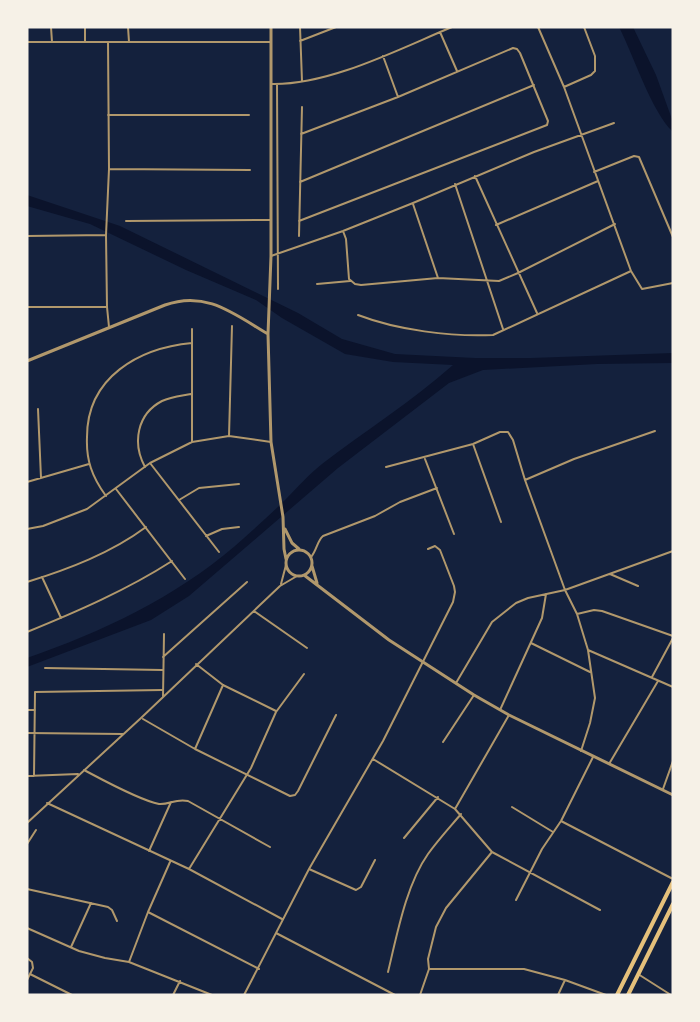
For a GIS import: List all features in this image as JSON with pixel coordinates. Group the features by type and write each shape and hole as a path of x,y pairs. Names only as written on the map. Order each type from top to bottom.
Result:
{"main road":[{"path":"617,995 673,880"},
{"path":"627,995 673,904"}],"street":[{"path":"51,27 52,42"},
{"path":"85,42 86,27"},
{"path":"128,27 129,42"},
{"path":"271,27 271,256 268,334 271,442 283,517 286,559 284,578 280,586"},
{"path":"300,27 302,82"},
{"path":"300,41 336,27"},
{"path":"272,84 302,82 383,56 453,27"},
{"path":"538,27 564,87 631,271 642,289 673,283"},
{"path":"564,87 596,71 595,56 584,27"},
{"path":"440,32 458,72"},
{"path":"27,42 271,42"},
{"path":"108,42 109,169 106,234 109,328"},
{"path":"299,221 547,125 547,116 517,49 513,48 398,97 301,134"},
{"path":"383,56 398,97"},
{"path":"277,84 278,289"},
{"path":"300,182 534,85"},
{"path":"299,236 302,107"},
{"path":"108,116 249,115"},
{"path":"271,256 343,231 534,152 614,123"},
{"path":"594,171 634,156 639,157 673,237"},
{"path":"109,169 250,170"},
{"path":"475,176 538,314"},
{"path":"496,225 598,181"},
{"path":"455,184 503,330"},
{"path":"413,203 438,278"},
{"path":"126,221 271,220"},
{"path":"316,284 350,281 361,285 438,278 499,280 518,273 615,224"},
{"path":"343,231 346,239 350,281"},
{"path":"27,236 106,234"},
{"path":"358,315 381,323 438,332 498,334 631,271"},
{"path":"27,362 174,302 191,299 211,303 230,311 268,334"},
{"path":"27,307 107,306"},
{"path":"229,436 232,326"},
{"path":"192,329 192,442"},
{"path":"106,496 92,474 89,464 87,441 89,414 97,395 108,380 135,359 169,345 192,343"},
{"path":"145,467 140,458 137,442 141,421 146,413 164,400 191,394"},
{"path":"38,409 41,478"},
{"path":"525,480 574,459 655,431"},
{"path":"386,467 473,444 500,432 508,432 513,440 565,590 577,614 588,650 594,706 581,751"},
{"path":"27,529 72,516 106,496 150,463 192,442 229,436 271,442"},
{"path":"473,444 501,522"},
{"path":"424,458 454,534"},
{"path":"150,463 219,552"},
{"path":"27,482 89,464"},
{"path":"180,500 200,488 239,484"},
{"path":"311,557 323,536 437,488"},
{"path":"116,489 185,579"},
{"path":"206,536 222,529 239,526"},
{"path":"27,582 103,553 146,527"},
{"path":"284,527 292,543 311,557 318,584"},
{"path":"244,995 309,869 373,759 453,602 455,592 440,550 435,546 428,549"},
{"path":"286,559 291,552 299,549"},
{"path":"456,684 492,622 516,603 565,590 673,551"},
{"path":"27,632 150,576 172,561"},
{"path":"286,565 290,572 297,576"},
{"path":"27,822 124,734 280,586 297,576 304,575 312,567"},
{"path":"610,574 638,586"},
{"path":"304,575 421,662 474,695 509,715 673,795"},
{"path":"41,577 61,618"},
{"path":"163,657 247,582"},
{"path":"500,710 542,618 546,594"},
{"path":"577,614 594,610 602,611 673,637 652,677"},
{"path":"254,611 307,648"},
{"path":"163,697 164,634"},
{"path":"531,644 592,673"},
{"path":"588,650 673,687"},
{"path":"196,664 223,685 276,712"},
{"path":"45,668 162,670"},
{"path":"189,870 246,775 276,712 304,674"},
{"path":"609,764 658,681"},
{"path":"195,749 223,685"},
{"path":"34,776 34,694 37,691 162,690"},
{"path":"443,742 474,695"},
{"path":"27,710 35,710"},
{"path":"141,718 195,749 290,796 295,795 336,715"},
{"path":"455,809 509,715"},
{"path":"27,733 124,734"},
{"path":"516,900 561,821 593,757"},
{"path":"373,759 455,809 492,852 600,910"},
{"path":"663,789 673,761"},
{"path":"84,770 159,804 176,800 188,801 270,847"},
{"path":"27,776 78,774"},
{"path":"404,838 438,797"},
{"path":"149,851 171,801"},
{"path":"47,803 171,861 283,919"},
{"path":"512,807 553,832"},
{"path":"388,972 413,883 427,855 461,814"},
{"path":"27,818 32,818"},
{"path":"561,821 673,880"},
{"path":"27,844 36,830"},
{"path":"420,995 429,969 434,937 446,908 492,852"},
{"path":"309,869 356,890 361,887 375,860"},
{"path":"129,962 171,861"},
{"path":"27,889 111,909 117,921"},
{"path":"70,948 91,903"},
{"path":"148,912 259,969"},
{"path":"27,928 70,948 129,962 212,995"},
{"path":"276,933 395,995"},
{"path":"27,958 32,964 27,980"},
{"path":"429,969 517,968 565,980 606,995"},
{"path":"30,974 72,995"},
{"path":"638,974 671,995"},
{"path":"558,995 565,980"},
{"path":"173,995 180,981"}],"water":[{"path":"619,27 633,27 656,75 673,122 673,132 657,111"},
{"path":"27,195 120,226 298,313 342,339 395,354 531,358 673,353 673,363 483,370 449,383 338,468 189,596 151,620 27,667 27,658 83,637 136,612 212,565 261,523 317,468 453,365 393,362 345,354 282,318 256,300 186,270 90,224 27,206"}]}
